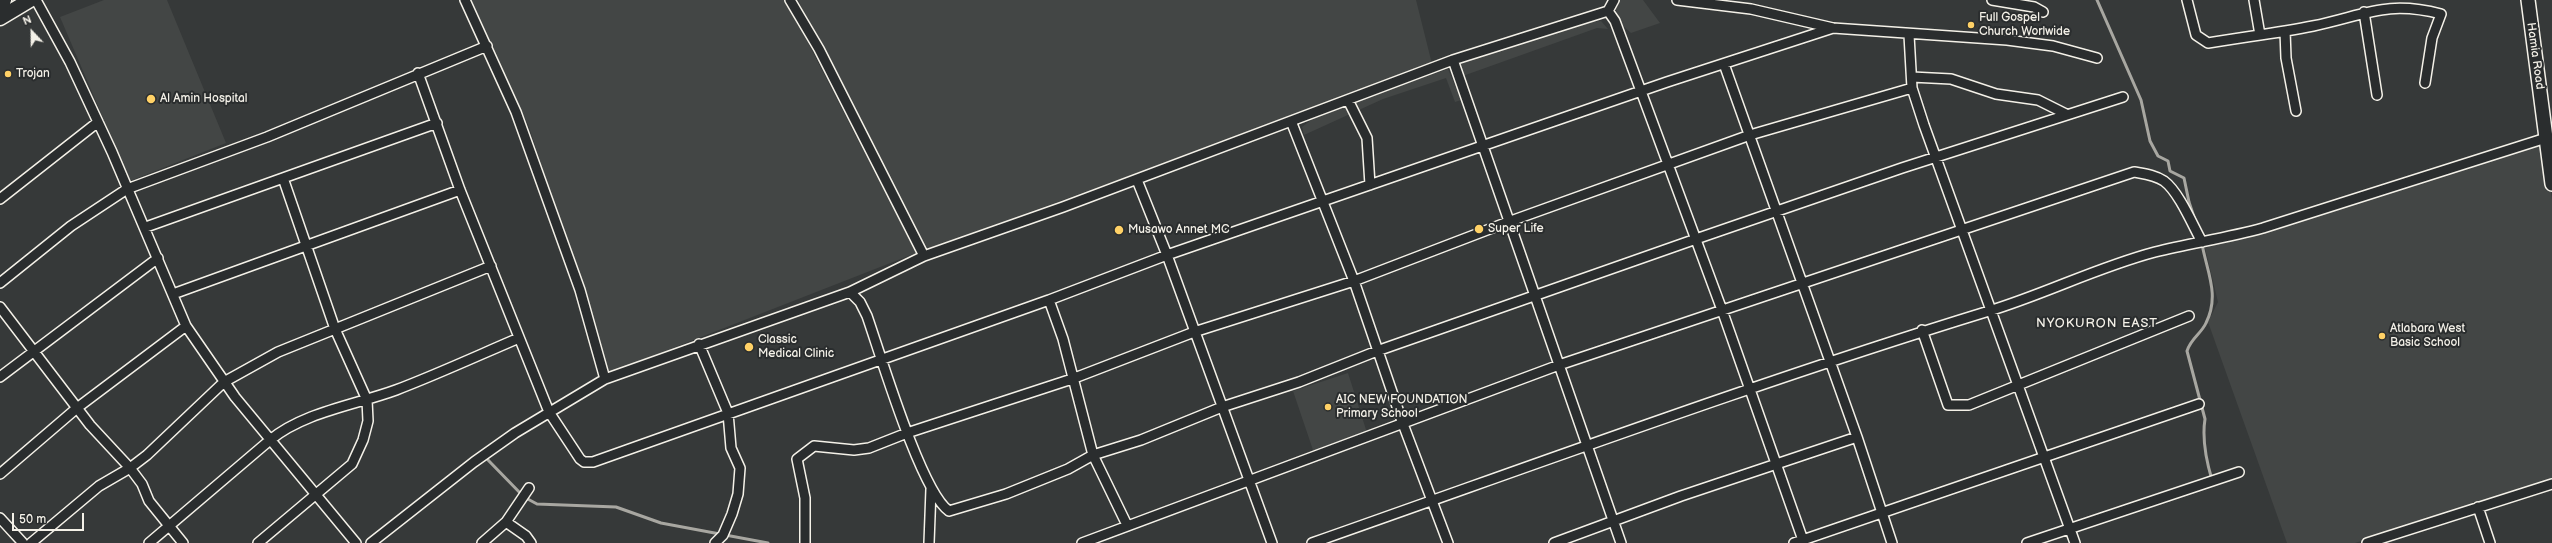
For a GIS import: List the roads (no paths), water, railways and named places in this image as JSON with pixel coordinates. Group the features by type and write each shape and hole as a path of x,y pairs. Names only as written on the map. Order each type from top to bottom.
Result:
{"main road":[{"path":"0,3 4,0"},
{"path":"0,18 30,0"},
{"name":"Hamia Road","path":"2528,0 2552,184"}],"street":[{"path":"36,0 70,62 98,122 127,189 146,227 186,326 224,382 270,440 356,543"},
{"path":"465,0 516,112 580,290 605,379"},
{"path":"790,0 819,49 924,256"},
{"path":"371,543 474,462 549,412 605,379 699,344 850,292 924,256 1137,180 1453,60 1608,11 1614,0"},
{"path":"1677,0 1751,9 1833,28 1909,35 1943,35 2007,40 2053,46 2097,58"},
{"path":"1992,0 2034,6 2043,12"},
{"path":"2186,0 2196,34 2206,42 2284,31 2364,12 2375,4 2417,7 2441,14 2432,38 2425,83"},
{"path":"2254,0 2260,35"},
{"path":"1608,11 1615,21 1669,164 1778,464 1803,541"},
{"path":"2364,12 2377,95"},
{"path":"418,73 460,190 549,412 580,459 584,462 593,462 881,358 1049,300 1167,254 1641,91 1833,28"},
{"path":"2284,31 2288,72 2296,111"},
{"path":"1909,35 1912,88 1935,157 2075,543"},
{"path":"0,283 71,226 127,189 267,137 418,73 487,46"},
{"path":"1453,60 1508,222 1536,295 1621,543"},
{"path":"1724,64 1857,437 1881,514 1892,543"},
{"path":"1912,77 1951,79 1996,94 2038,100 2066,114"},
{"path":"804,543 805,498 797,459 803,452 814,446 854,450 869,448 907,433 1072,378 1194,332 1354,281 1508,222 1750,135 1912,88"},
{"path":"850,292 860,302 867,316 907,433 931,486 943,507 949,511 1006,494 1068,469 1093,455 1141,440 1222,407 1300,382 1377,351 1935,157 2123,97"},
{"path":"1348,100 1367,138 1370,185"},
{"path":"1291,121 1324,200 1354,281 1403,424 1448,543"},
{"path":"0,199 98,122"},
{"path":"146,227 437,123"},
{"path":"1312,543 1750,389 1922,330 1991,311 2153,253 2232,237 2302,217 2546,138"},
{"path":"1082,543 1127,524 1250,481 1559,365 1722,310 1802,285 2134,172 2151,175 2165,182 2205,242"},
{"path":"258,543 352,464 363,440 368,421 367,400 335,328 308,246 283,178"},
{"path":"1137,180 1167,254 1194,332 1272,543"},
{"path":"173,294 460,190"},
{"path":"0,377 158,258"},
{"path":"31,543 98,486 130,468 166,438 224,382 278,352 491,266"},
{"path":"1049,300 1063,339 1093,455 1127,524"},
{"path":"0,307 77,408 130,468 142,484 149,501 183,543"},
{"path":"1922,330 1948,406 1969,405 2189,316"},
{"path":"0,474 77,408 186,326"},
{"path":"149,543 270,440 289,427 310,418 367,400 520,338"},
{"path":"699,344 728,413 731,448 740,468 738,494 723,535 715,543"},
{"path":"1794,543 2199,404"},
{"path":"1554,543 1681,496 1857,437"},
{"path":"2028,543 2239,472"},
{"path":"2368,543 2552,484"},
{"path":"929,543 931,486"},
{"path":"482,543 506,522 529,488"},
{"path":"2478,507 2490,543"},
{"path":"0,518 23,543"},
{"path":"506,522 523,533 530,543"}],"waterway":[{"path":"2097,0 2141,100 2150,141 2158,156 2168,161 2170,171 2184,178 2189,202 2195,220"},
{"path":"2202,244 2211,284 2212,303 2206,323 2187,351 2205,419 2205,449 2212,480"},
{"path":"488,460 524,497 537,504 616,507 661,523 768,543"}],"place":[{"name":"Full Gospel Church Worlwide","path":"1971,25"},
{"name":"Trojan","path":"8,74"},
{"name":"Al Amin Hospital","path":"151,99"},
{"name":"Super Life","path":"1479,229"},
{"name":"Musawo Annet MC","path":"1119,230"},
{"name":"Atlabara West Basic School","path":"2382,336"},
{"name":"Classic Medical Clinic","path":"749,347"},
{"name":"AIC NEW FOUNDATION Primary School","path":"1328,407"}],"district":[{"name":"NYOKURON EAST","path":"2097,324"}]}
